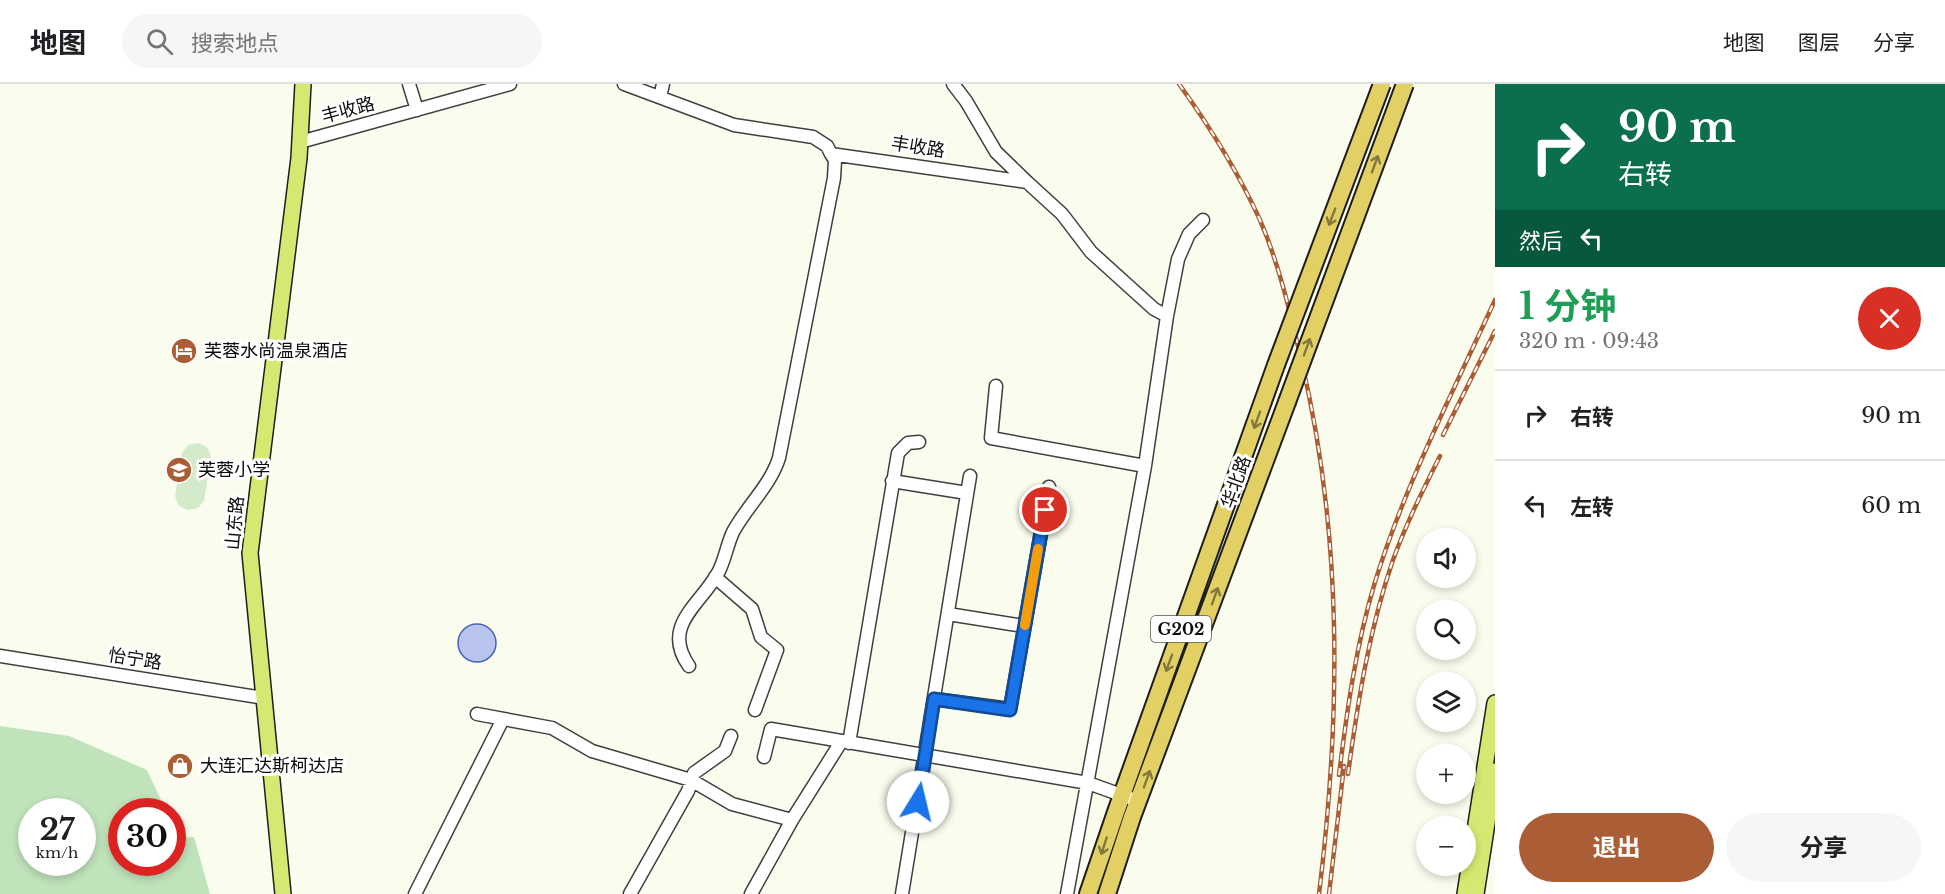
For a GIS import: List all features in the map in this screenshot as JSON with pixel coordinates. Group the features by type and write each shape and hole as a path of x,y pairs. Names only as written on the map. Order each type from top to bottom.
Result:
{"highway":[{"name":"华北路","path":"1088,894 1276,365 1382,84"},
{"name":"华北路","path":"1107,894 1138,801 1406,84"}],"main road":[{"name":"山东路","path":"283,894 250,553 300,142 303,84"},
{"path":"1465,894 1495,703"},
{"path":"1476,894 1495,771"}],"street":[{"path":"410,84 417,110"},
{"name":"丰收路","path":"300,142 510,84"},
{"path":"624,84 734,125 813,137 827,146 835,160 834,178 774,472 733,533 715,577 687,614 679,633 680,654 689,666"},
{"path":"660,97 663,84"},
{"path":"953,84 966,100 996,152 1062,214 1091,252 1154,309 1167,316"},
{"name":"丰收路","path":"831,154 1027,182"},
{"path":"1068,894 1145,466 1167,316 1178,259 1189,234 1203,220"},
{"path":"996,386 992,438 1145,466"},
{"path":"751,894 792,820 845,742 898,453 908,443 919,442"},
{"path":"902,894 970,476"},
{"path":"892,481 967,493"},
{"path":"934,699 1010,710 1049,487"},
{"path":"715,577 752,609 761,637 777,650 755,710"},
{"path":"948,614 1024,626"},
{"name":"怡宁路","path":"0,656 264,698"},
{"path":"477,714 552,728 592,751 691,780 732,804 792,820"},
{"path":"415,894 503,719"},
{"path":"764,757 771,729 1088,783 1138,801"},
{"path":"630,894 687,791 694,773 725,751 731,736"}],"green space":[{"path":"199,443 208,448 211,458 204,501 198,508 188,510 179,506 175,497 182,453 188,445"},
{"path":"0,726 69,736 147,770 160,798 108,798 108,876 186,876 186,838 194,837 210,894 0,894"}],"water":[{"path":"477,624 490,630 496,643 490,656 477,662 464,656 458,643 464,630"}],"railway":[{"path":"1179,84 1233,167 1267,237 1288,306 1315,425 1325,492 1334,626 1331,760 1319,894"},
{"path":"1339,775 1357,654 1375,582 1415,474 1495,300"},
{"path":"1443,435 1495,331"},
{"path":"1348,774 1365,666 1377,613 1403,533 1440,456"},
{"path":"1329,894 1344,766"}],"slow traffic":[{"path":"1025,625 1038,549"}],"place":[{"name":"芙蓉水尚温泉酒店","path":"184,351"},
{"name":"芙蓉小学","path":"179,470"},
{"name":"大连汇达斯柯达店","path":"180,766"}],"route":[{"path":"918,802 934,699 1010,710 1045,510"}]}
